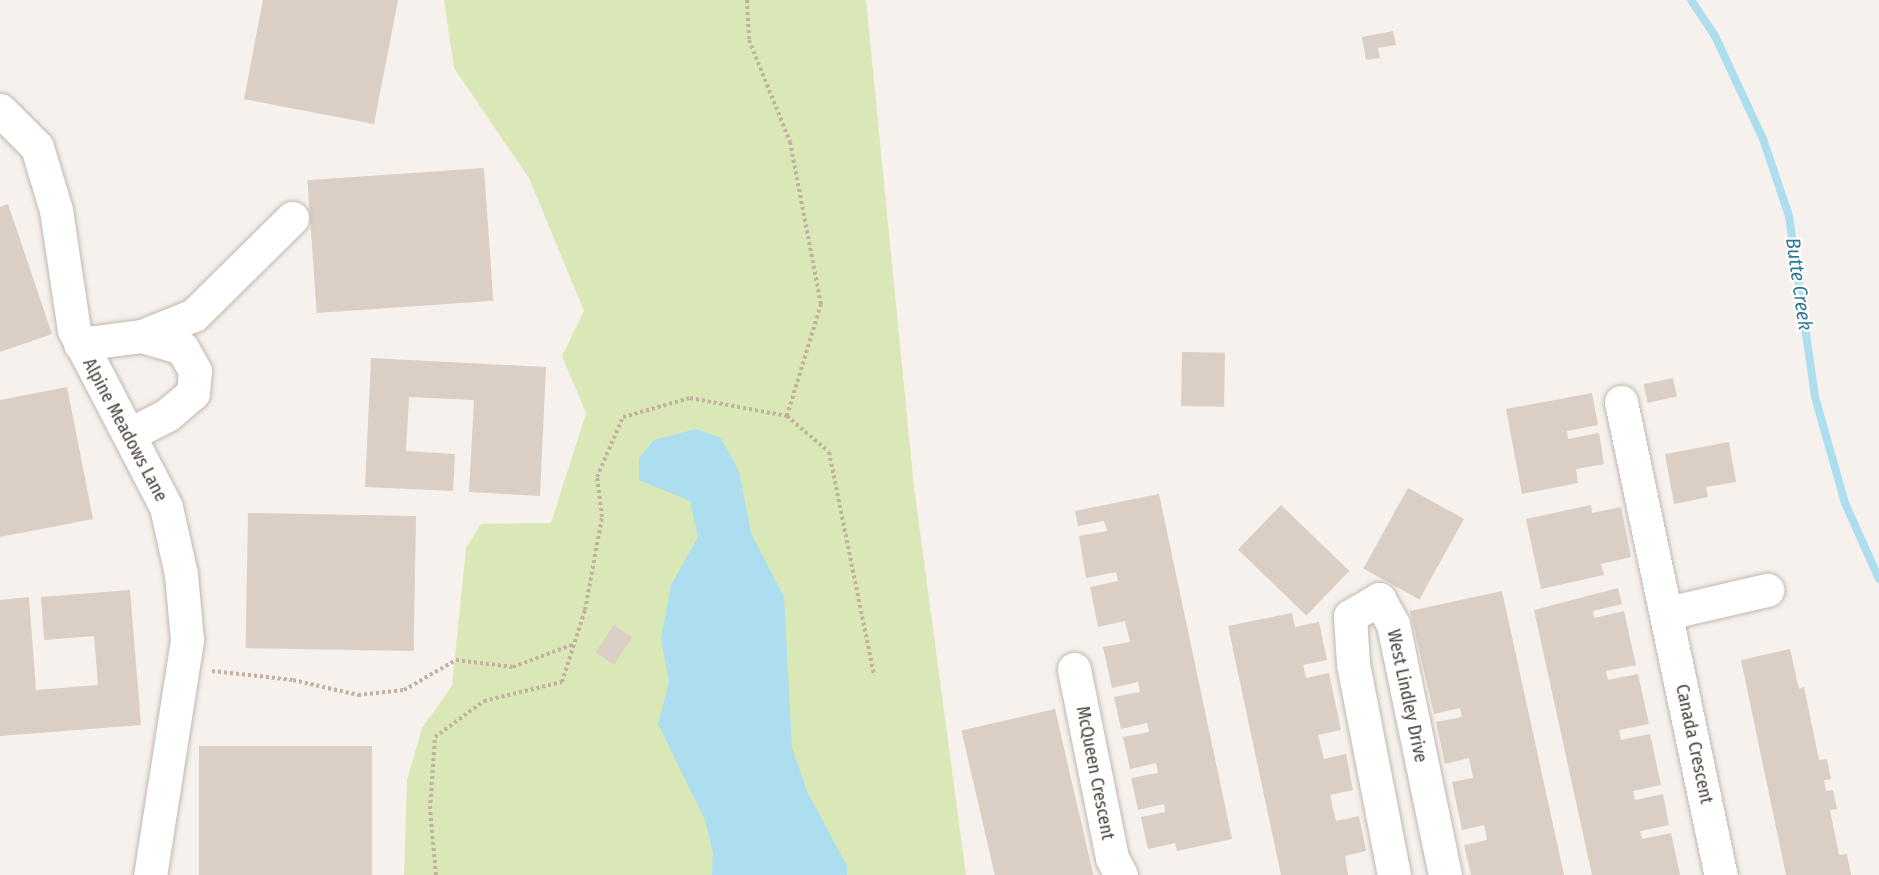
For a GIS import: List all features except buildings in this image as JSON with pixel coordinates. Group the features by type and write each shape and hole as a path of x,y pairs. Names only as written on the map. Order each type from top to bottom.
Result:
{"street":[{"name":"Alpine Meadows Lane","path":"0,110 37,147 56,210 68,300 80,344 130,434 166,507 182,574 187,640 150,875"},
{"path":"80,344 142,336 194,315 292,218"},
{"path":"130,434 167,415 193,393 195,370 182,348 142,336"},
{"name":"Canada Crescent","path":"1621,402 1721,875"},
{"path":"1667,613 1767,590"},
{"name":"West Lindley Drive","path":"1394,875 1353,664 1350,616 1379,599 1393,624 1444,875"},
{"name":"McQueen Crescent","path":"1074,669 1112,858 1121,875"}],"path":[{"path":"747,0 749,40 790,142 820,304 788,416"},
{"path":"436,875 430,809 435,737 484,701 562,682 585,610 602,517 597,477 623,417 690,398 788,416 829,452 874,676"},
{"path":"184,668 293,680 358,695 404,690 456,660 513,667 574,644"}],"green space":[{"path":"444,0 866,0 914,487 966,875 404,875 407,780 422,728 452,686 466,548 481,524 551,523 586,413 562,356 584,311 529,178 454,68"}],"water":[{"path":"696,429 721,438 739,471 751,533 784,597 792,748 808,793 847,866 847,875 712,875 713,854 705,820 658,724 669,683 661,638 671,585 698,537 690,501 639,480 639,458 654,440"}],"waterway":[{"name":"Butte Creek","path":"1691,0 1715,36 1763,139 1789,216 1815,397 1845,503 1879,579"}]}
